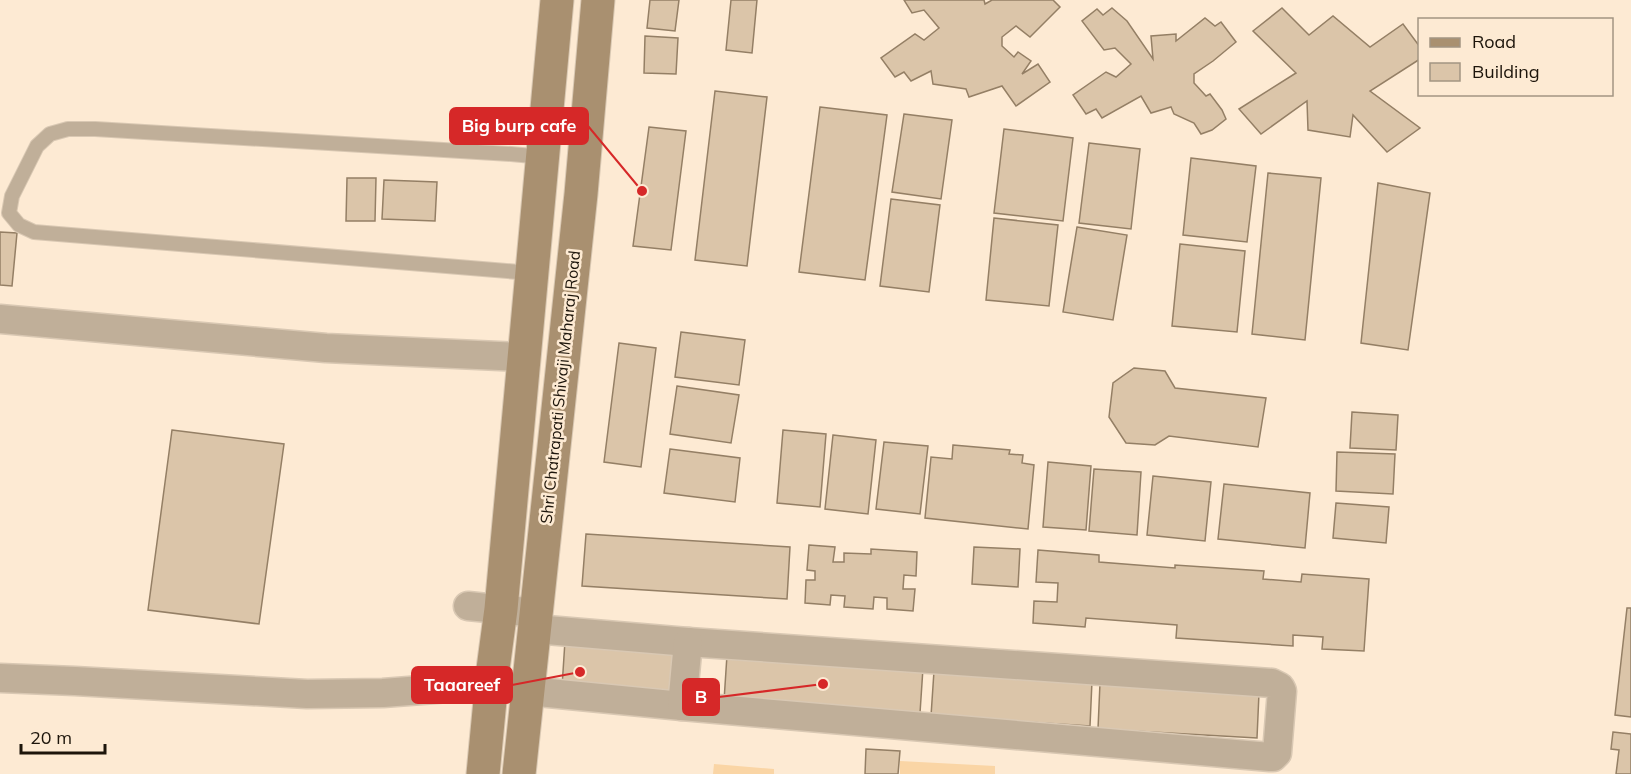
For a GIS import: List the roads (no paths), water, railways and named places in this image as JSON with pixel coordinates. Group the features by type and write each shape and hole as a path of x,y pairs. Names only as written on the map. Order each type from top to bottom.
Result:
{"main road":[{"path":"483,774 501,609 557,0"},
{"name":"Shri Chatrapati Shivaji Maharaj Road","path":"519,774 581,194 598,0"}],"street":[{"path":"531,273 571,279"},
{"path":"0,320 277,345 524,357"},
{"path":"468,606 501,609 536,621 688,642 1272,683 1280,687 1282,691 1274,757 528,691"},
{"path":"682,706 688,642"},
{"path":"0,678 308,694 383,693 461,687 492,688"}],"lane":[{"path":"531,273 34,232 19,225 9,213 12,196 37,146 50,135 68,129 543,157"}],"place":[{"name":"Big burp cafe","path":"642,191"},
{"name":"Taaareef","path":"580,672"},
{"name":"B","path":"823,684"}]}
